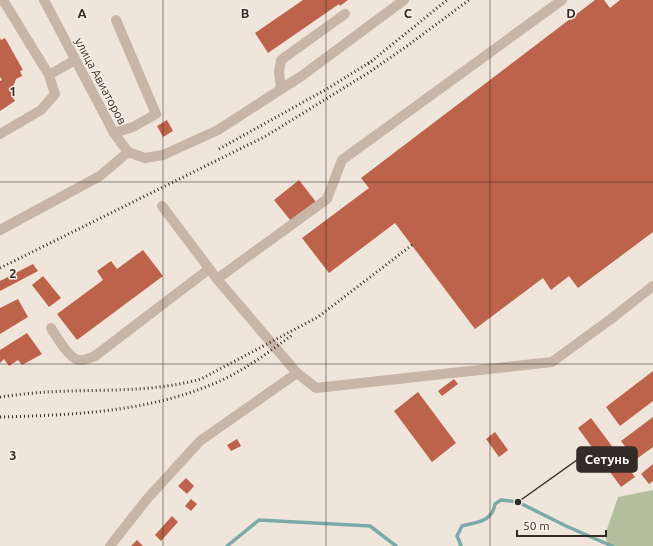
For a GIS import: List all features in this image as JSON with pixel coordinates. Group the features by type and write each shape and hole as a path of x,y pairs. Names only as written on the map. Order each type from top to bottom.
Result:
{"street":[{"path":"0,134 41,110 55,94 49,74 3,0"},
{"name":"улица Авиаторов","path":"44,0 114,133 128,152"},
{"path":"0,230 100,176 128,152 145,158 163,156 218,130 303,75 404,0"},
{"path":"217,279 327,199 342,160 562,0"},
{"path":"281,89 279,72 281,60 345,14"},
{"path":"114,133 133,127 156,114 116,20"},
{"path":"49,74 75,60"},
{"path":"162,206 217,279 297,374 316,388 552,362 653,286"},
{"path":"51,328 69,353 76,359 85,359 95,356 209,269"},
{"path":"110,546 147,499 200,442 297,374"}],"green space":[{"path":"653,490 653,546 608,546 605,535 618,497"}],"building":[{"path":"303,0 348,0 340,6 339,4 268,53 255,33"},
{"path":"595,0 604,0 610,8 620,0 653,0 653,232 578,288 569,276 551,290 543,278 475,329 395,223 329,273 302,238 369,188 361,178"},
{"path":"0,38 1,40 5,38 23,70 20,71 22,76 16,79 12,90 16,96 13,98 15,101 0,111 0,81 2,80 0,77"},
{"path":"167,120 173,131 163,137 157,126"},
{"path":"299,180 316,202 291,221 274,200"},
{"path":"143,250 163,276 77,340 57,314 103,280 97,271 111,261 117,269"},
{"path":"33,264 38,271 0,291 0,281"},
{"path":"43,276 61,298 49,307 32,285"},
{"path":"18,299 28,317 0,334 0,308"},
{"path":"27,333 42,354 22,365 18,360 9,366 4,359 0,363 0,350"},
{"path":"653,371 653,401 620,426 606,407"},
{"path":"454,379 458,384 442,396 438,391"},
{"path":"418,392 456,443 432,462 394,411"},
{"path":"653,417 653,447 635,460 621,441"},
{"path":"591,418 635,477 621,487 578,428"},
{"path":"495,432 508,450 499,457 486,439"},
{"path":"237,439 241,446 231,451 227,445"},
{"path":"653,464 653,481 649,484 641,474"},
{"path":"186,478 194,486 187,494 178,486"},
{"path":"191,499 197,504 191,511 185,506"},
{"path":"172,516 178,522 161,541 155,535"},
{"path":"137,540 143,546 131,546"}],"waterway":[{"path":"460,546 461,545 457,536 462,526 487,518 491,514 495,504 501,500 518,502 566,526 612,546"},
{"path":"227,546 259,520 370,526 396,546"}],"railway":[{"path":"368,64 447,0"},
{"path":"0,268 266,136 368,73 469,0"},
{"path":"219,149 325,90 372,61"},
{"path":"0,397 46,392 124,390 163,387 201,379 318,317 412,245"},
{"path":"0,417 56,415 112,410 167,399 194,391 230,376 257,360 292,335"}],"place":[{"name":"Сетунь","path":"518,502"}]}
